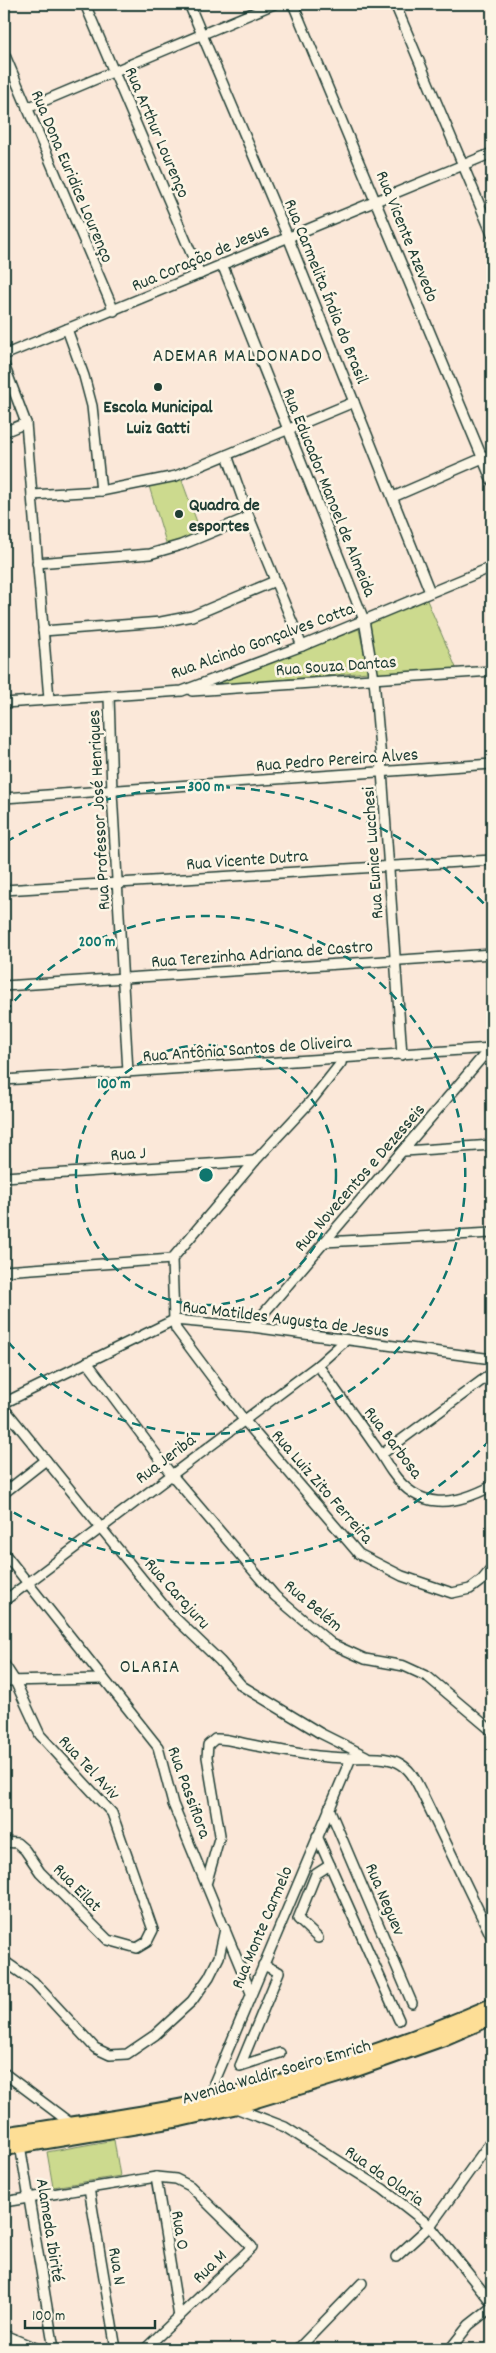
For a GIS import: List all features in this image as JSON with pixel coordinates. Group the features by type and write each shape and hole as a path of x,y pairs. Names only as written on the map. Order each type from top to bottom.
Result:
{"main road":[{"name":"Avenida Waldir Soeiro Emrich","path":"4,2148 75,2130 214,2105 437,2030 492,2006"},
{"name":"Avenida Waldir Soeiro Emrich","path":"214,2105 233,2107 345,2073 441,2039 492,2017"},
{"name":"Avenida Waldir Soeiro Emrich","path":"4,2135 75,2130"}],"street":[{"name":"Rua Arthur Lourenço","path":"85,4 200,274"},
{"name":"Rua Carmelita Índia do Brasil","path":"189,4 288,237 430,592"},
{"path":"27,108 274,4"},
{"name":"Rua Vicente Azevedo","path":"293,4 492,482"},
{"path":"395,4 492,234"},
{"name":"Rua Dona Euridice Lourenço","path":"4,53 114,311"},
{"name":"Rua Coração de Jesus","path":"4,355 114,311 492,152"},
{"name":"Rua Educador Manoel de Almeida","path":"222,264 364,620"},
{"path":"67,329 84,376 92,406 101,490"},
{"path":"4,365 26,423 49,699"},
{"path":"32,495 101,490 176,476 354,402"},
{"path":"4,432 26,423"},
{"path":"393,497 492,454"},
{"path":"227,455 249,517 302,646"},
{"path":"37,562 150,554 181,545 249,517"},
{"name":"Rua Alcindo Gonçalves Cotta","path":"4,703 182,692 302,646 492,567"},
{"path":"43,631 162,622 192,616 275,581"},
{"name":"Rua Eunice Lucchesi","path":"364,620 374,679 402,1054"},
{"name":"Rua Souza Dantas","path":"182,692 492,671"},
{"name":"Rua Professor José Henriques","path":"109,696 112,792 128,1072"},
{"name":"Rua Pedro Pereira Alves","path":"4,798 112,792 492,764"},
{"name":"Rua Vicente Dutra","path":"4,890 492,860"},
{"name":"Rua Terezinha Adriana de Castro","path":"4,986 492,954"},
{"name":"Rua Antônia Santos de Oliveira","path":"4,1080 491,1048"},
{"name":"Rua Novecentos e Dezesseis","path":"252,1327 405,1151 491,1048"},
{"path":"174,1320 172,1259 255,1161 311,1101 341,1063 342,1058"},
{"path":"405,1151 492,1144"},
{"name":"Rua J","path":"4,1178 255,1161"},
{"path":"324,1242 492,1233"},
{"path":"4,1271 172,1259"},
{"name":"Rua Matildes Augusta de Jesus","path":"4,1402 174,1320 252,1327 345,1341 492,1359"},
{"name":"Rua Luiz Zito Ferreira","path":"174,1320 176,1329 244,1420 350,1546 370,1561 402,1576 452,1593 470,1589 482,1580 492,1568"},
{"name":"Rua Jeribá","path":"4,1601 318,1365 345,1341"},
{"name":"Rua Belém","path":"86,1362 171,1474 275,1596 332,1644 365,1659 404,1666 428,1677 492,1731"},
{"name":"Rua Barbosa","path":"318,1365 382,1454 392,1472 415,1495 427,1500 443,1502 462,1499 492,1486"},
{"path":"382,1454 492,1373"},
{"name":"Rua Carajuru","path":"4,1408 170,1612 220,1661 242,1686 320,1733 367,1757"},
{"path":"4,1493 46,1460"},
{"name":"Rua Passiflora","path":"4,1553 102,1679 158,1747 173,1804 207,1882 251,1993"},
{"name":"Rua Tel Aviv","path":"4,1664 15,1681 44,1741 112,1813 153,1930 147,1942 137,1948"},
{"path":"4,1681 102,1679"},
{"path":"207,1882 220,1835 207,1757 208,1745 215,1739 225,1738 250,1745 300,1753 351,1758 367,1757 396,1762 409,1769 492,1938"},
{"name":"Rua Monte Carmelo","path":"214,2105 214,2083 351,1758"},
{"name":"Rua Neguev","path":"329,1808 412,2003"},
{"path":"317,1836 399,2020"},
{"name":"Rua Eilat","path":"4,1842 17,1843 25,1850 40,1872 108,1940 137,1948"},
{"path":"318,1938 298,1919 316,1874 330,1865"},
{"path":"4,1961 34,1982 95,2048 110,2055 127,2054 155,2035 192,2001 219,1957 225,1928"},
{"path":"263,1965 279,1972 240,2066 280,2053"},
{"path":"4,2073 75,2130"},
{"name":"Rua da Olaria","path":"233,2107 284,2127 383,2189 430,2226 492,2305"},
{"path":"396,2258 430,2226 489,2151 492,2140"},
{"name":"Alameda Ibirité","path":"20,2145 54,2349"},
{"path":"4,2202 156,2177"},
{"name":"Rua M","path":"145,2349 252,2247 190,2186 176,2179 156,2177"},
{"name":"Rua O","path":"156,2177 178,2317"},
{"name":"Rua N","path":"89,2188 116,2349"},
{"path":"298,2349 362,2283"},
{"path":"450,2349 469,2325 492,2305"},
{"path":"4,2334 38,2349"}],"green space":[{"path":"181,478 201,533 167,546 149,486"},
{"path":"426,598 457,670 378,675 368,622"},
{"path":"359,629 368,672 211,686"},
{"path":"114,2140 120,2176 53,2187 47,2152"}],"place":[{"name":"Escola Municipal Luiz Gatti","path":"158,387"},
{"name":"Quadra de esportes","path":"179,514"}],"district":[{"name":"ADEMAR MALDONADO","path":"238,354"},
{"name":"OLARIA","path":"150,1665"}]}
